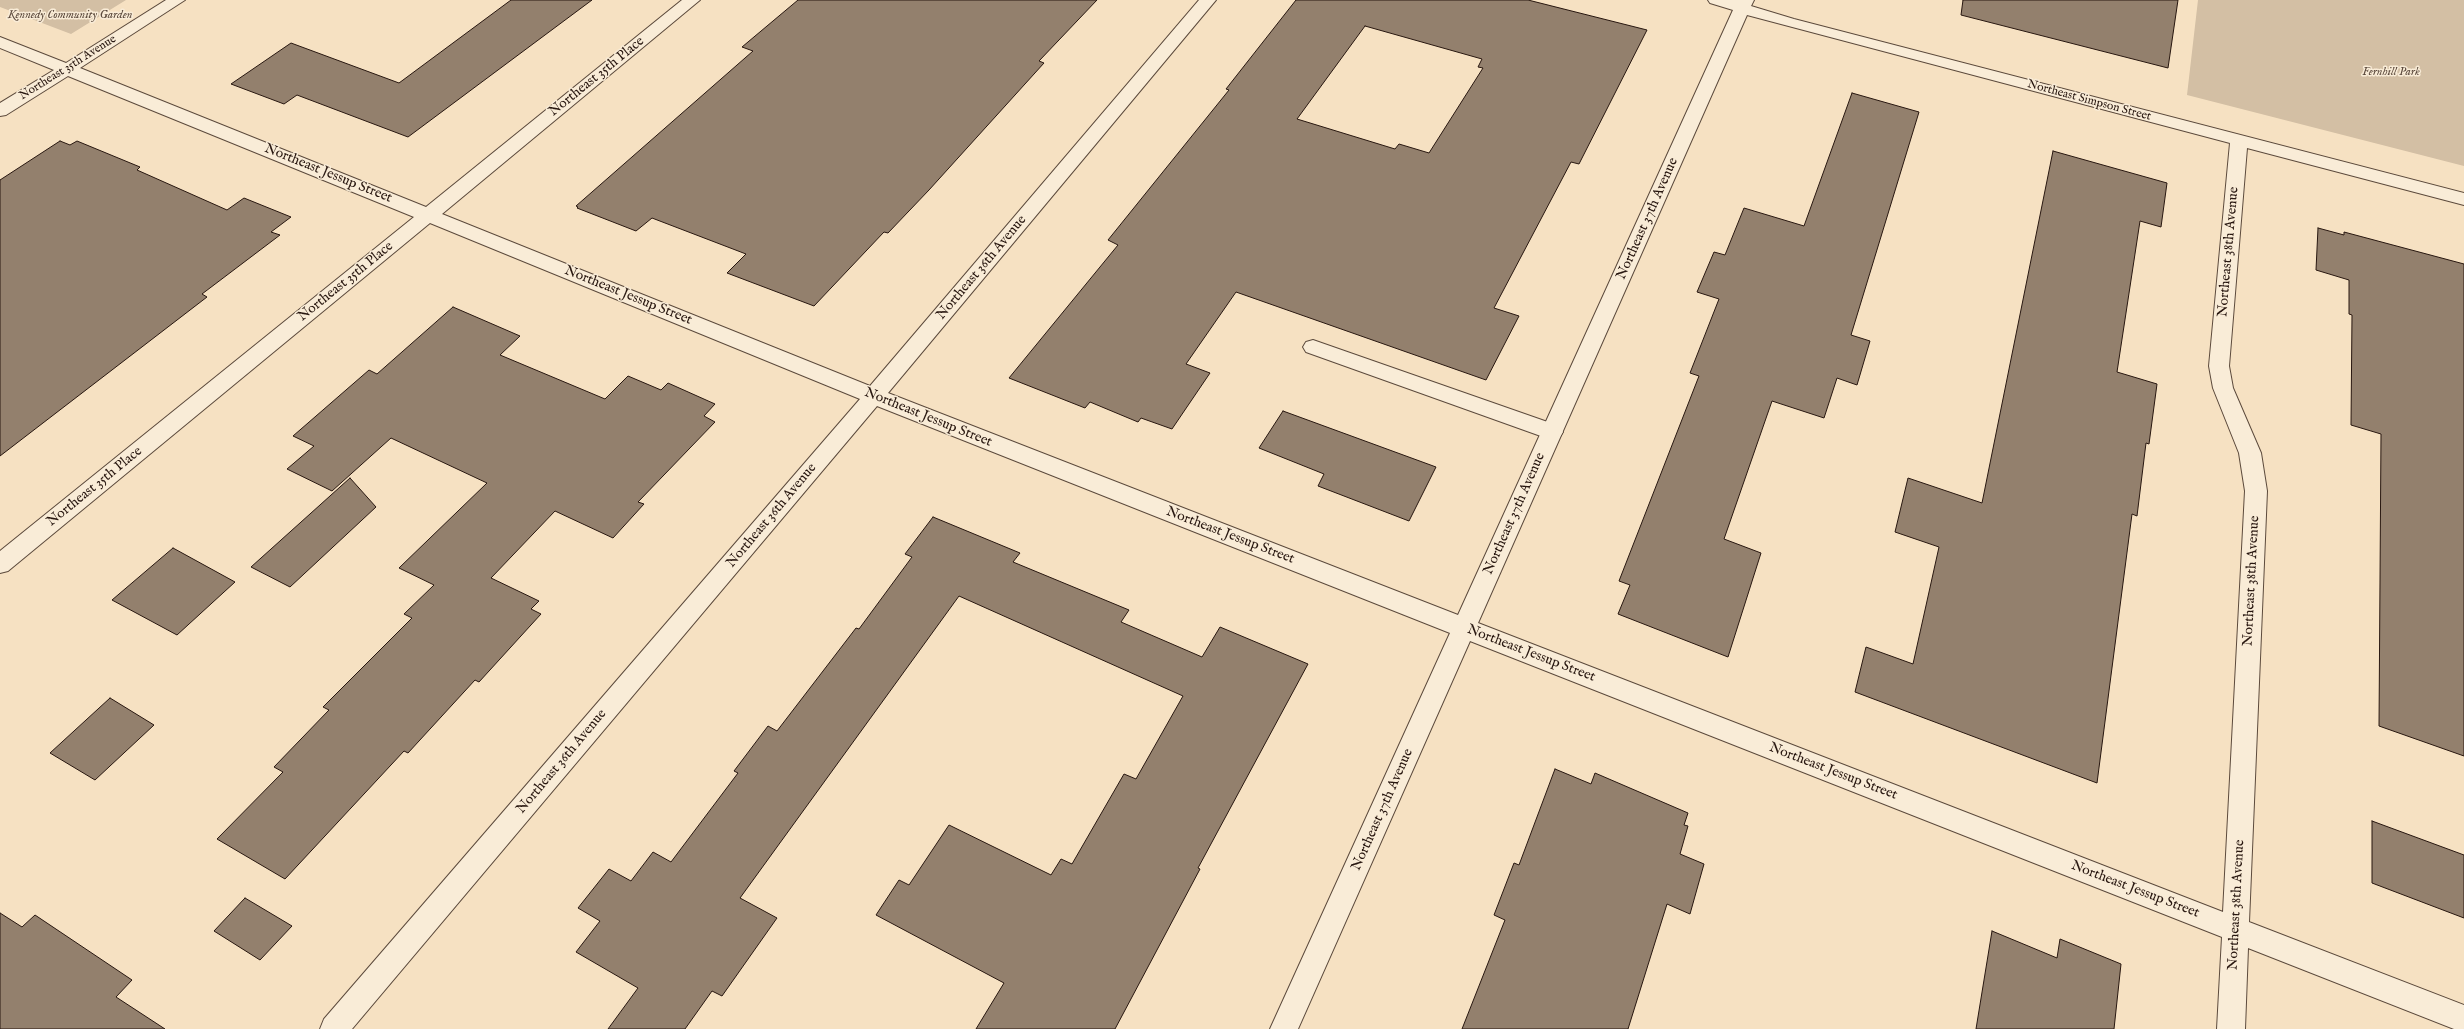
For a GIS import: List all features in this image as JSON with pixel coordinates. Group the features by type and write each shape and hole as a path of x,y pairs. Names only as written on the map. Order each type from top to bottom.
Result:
{"street":[{"name":"Northeast 35th Avenue","path":"0,111 177,0"},
{"name":"Northeast 35th Place","path":"0,564 692,0"},
{"name":"Northeast 36th Avenue","path":"334,1029 874,397 1208,0"},
{"name":"Northeast Simpson Street","path":"1716,0 1745,4 1788,22 2464,199"},
{"name":"Northeast 37th Avenue","path":"1284,1029 1745,4"},
{"name":"Northeast Jessup Street","path":"0,42 874,397 2464,1019"},
{"name":"Northeast 38th Avenue","path":"2231,1029 2237,930 2256,491 2250,453 2223,388 2219,366 2239,141"},
{"path":"1313,347 1552,432"}],"green space":[{"name":"Kennedy Community Garden","path":"0,0 126,0 71,34 0,7"},
{"name":"Fernhill Park","path":"2198,0 2464,0 2464,166 2187,95"}],"building":[{"path":"511,0 592,0 408,137 297,95 284,104 231,84 291,43 399,83"},
{"path":"798,0 1097,0 1039,61 1044,63 929,190 888,233 884,232 814,306 727,273 746,254 652,218 636,231 577,208 578,207 576,206 753,51 742,47"},
{"path":"1296,0 1528,0 1647,30 1579,164 1571,162 1494,308 1519,316 1486,380 1236,292 1186,364 1210,373 1172,429 1141,418 1138,422 1090,402 1085,408 1009,378 1118,245 1108,240 1229,90 1226,89","holes":["1365,26 1482,59 1478,67 1483,68 1429,153 1399,144 1395,149 1297,119"]},
{"path":"1963,0 2178,0 2168,68 1961,15"},
{"path":"1852,93 1919,112 1851,335 1870,341 1857,385 1837,378 1824,418 1772,401 1724,539 1761,553 1728,657 1618,614 1630,585 1619,581 1699,376 1690,373 1719,299 1697,292 1714,252 1725,255 1744,208 1804,226"},
{"path":"60,141 70,145 77,141 140,167 137,170 227,210 244,198 291,217 271,232 280,235 202,294 207,297 0,456 0,180"},
{"path":"2053,151 2167,183 2161,227 2140,221 2117,372 2157,384 2149,444 2146,443 2137,516 2132,514 2097,783 1855,692 1866,647 1913,664 1939,547 1895,532 1908,478 1982,503"},
{"path":"2318,228 2344,235 2344,232 2464,264 2464,756 2379,726 2381,434 2351,425 2352,315 2349,314 2349,280 2316,270"},
{"path":"453,307 520,336 500,355 605,399 628,376 661,390 668,383 715,404 704,416 715,422 638,502 644,504 613,538 555,511 491,578 539,601 531,609 541,614 479,682 475,680 408,753 404,751 285,879 217,839 283,772 274,767 329,710 323,707 412,618 404,614 434,585 399,568 487,483 391,438 332,491 287,469 314,446 293,436 369,370 377,374"},
{"path":"1283,411 1436,467 1409,521 1318,486 1324,474 1259,448"},
{"path":"350,478 376,507 290,587 251,567"},
{"path":"933,517 1020,553 1013,562 1129,610 1121,622 1202,657 1220,627 1308,664 1198,868 1200,869 1115,1029 976,1029 1004,983 876,915 899,880 909,885 949,825 1051,875 1061,859 1072,864 1124,774 1136,779 1183,696 959,596 740,898 777,918 722,996 712,991 685,1029 608,1029 638,988 576,952 600,921 578,908 609,869 631,881 653,852 671,862 738,773 734,771 768,726 777,731 856,628 859,629 912,557 905,554"},
{"path":"173,548 235,582 177,635 112,600"},
{"path":"110,698 154,725 95,780 50,753"},
{"path":"1555,769 1591,784 1595,773 1688,813 1684,825 1688,826 1680,854 1704,864 1690,914 1667,904 1628,1029 1462,1029 1505,920 1494,915 1514,863 1519,865"},
{"path":"2372,821 2464,855 2464,918 2372,883"},
{"path":"245,898 292,926 260,960 214,931"},
{"path":"0,913 22,927 35,915 132,980 116,997 165,1029 0,1029"},
{"path":"1992,931 2057,958 2060,939 2121,964 2114,1029 1976,1029"}]}
